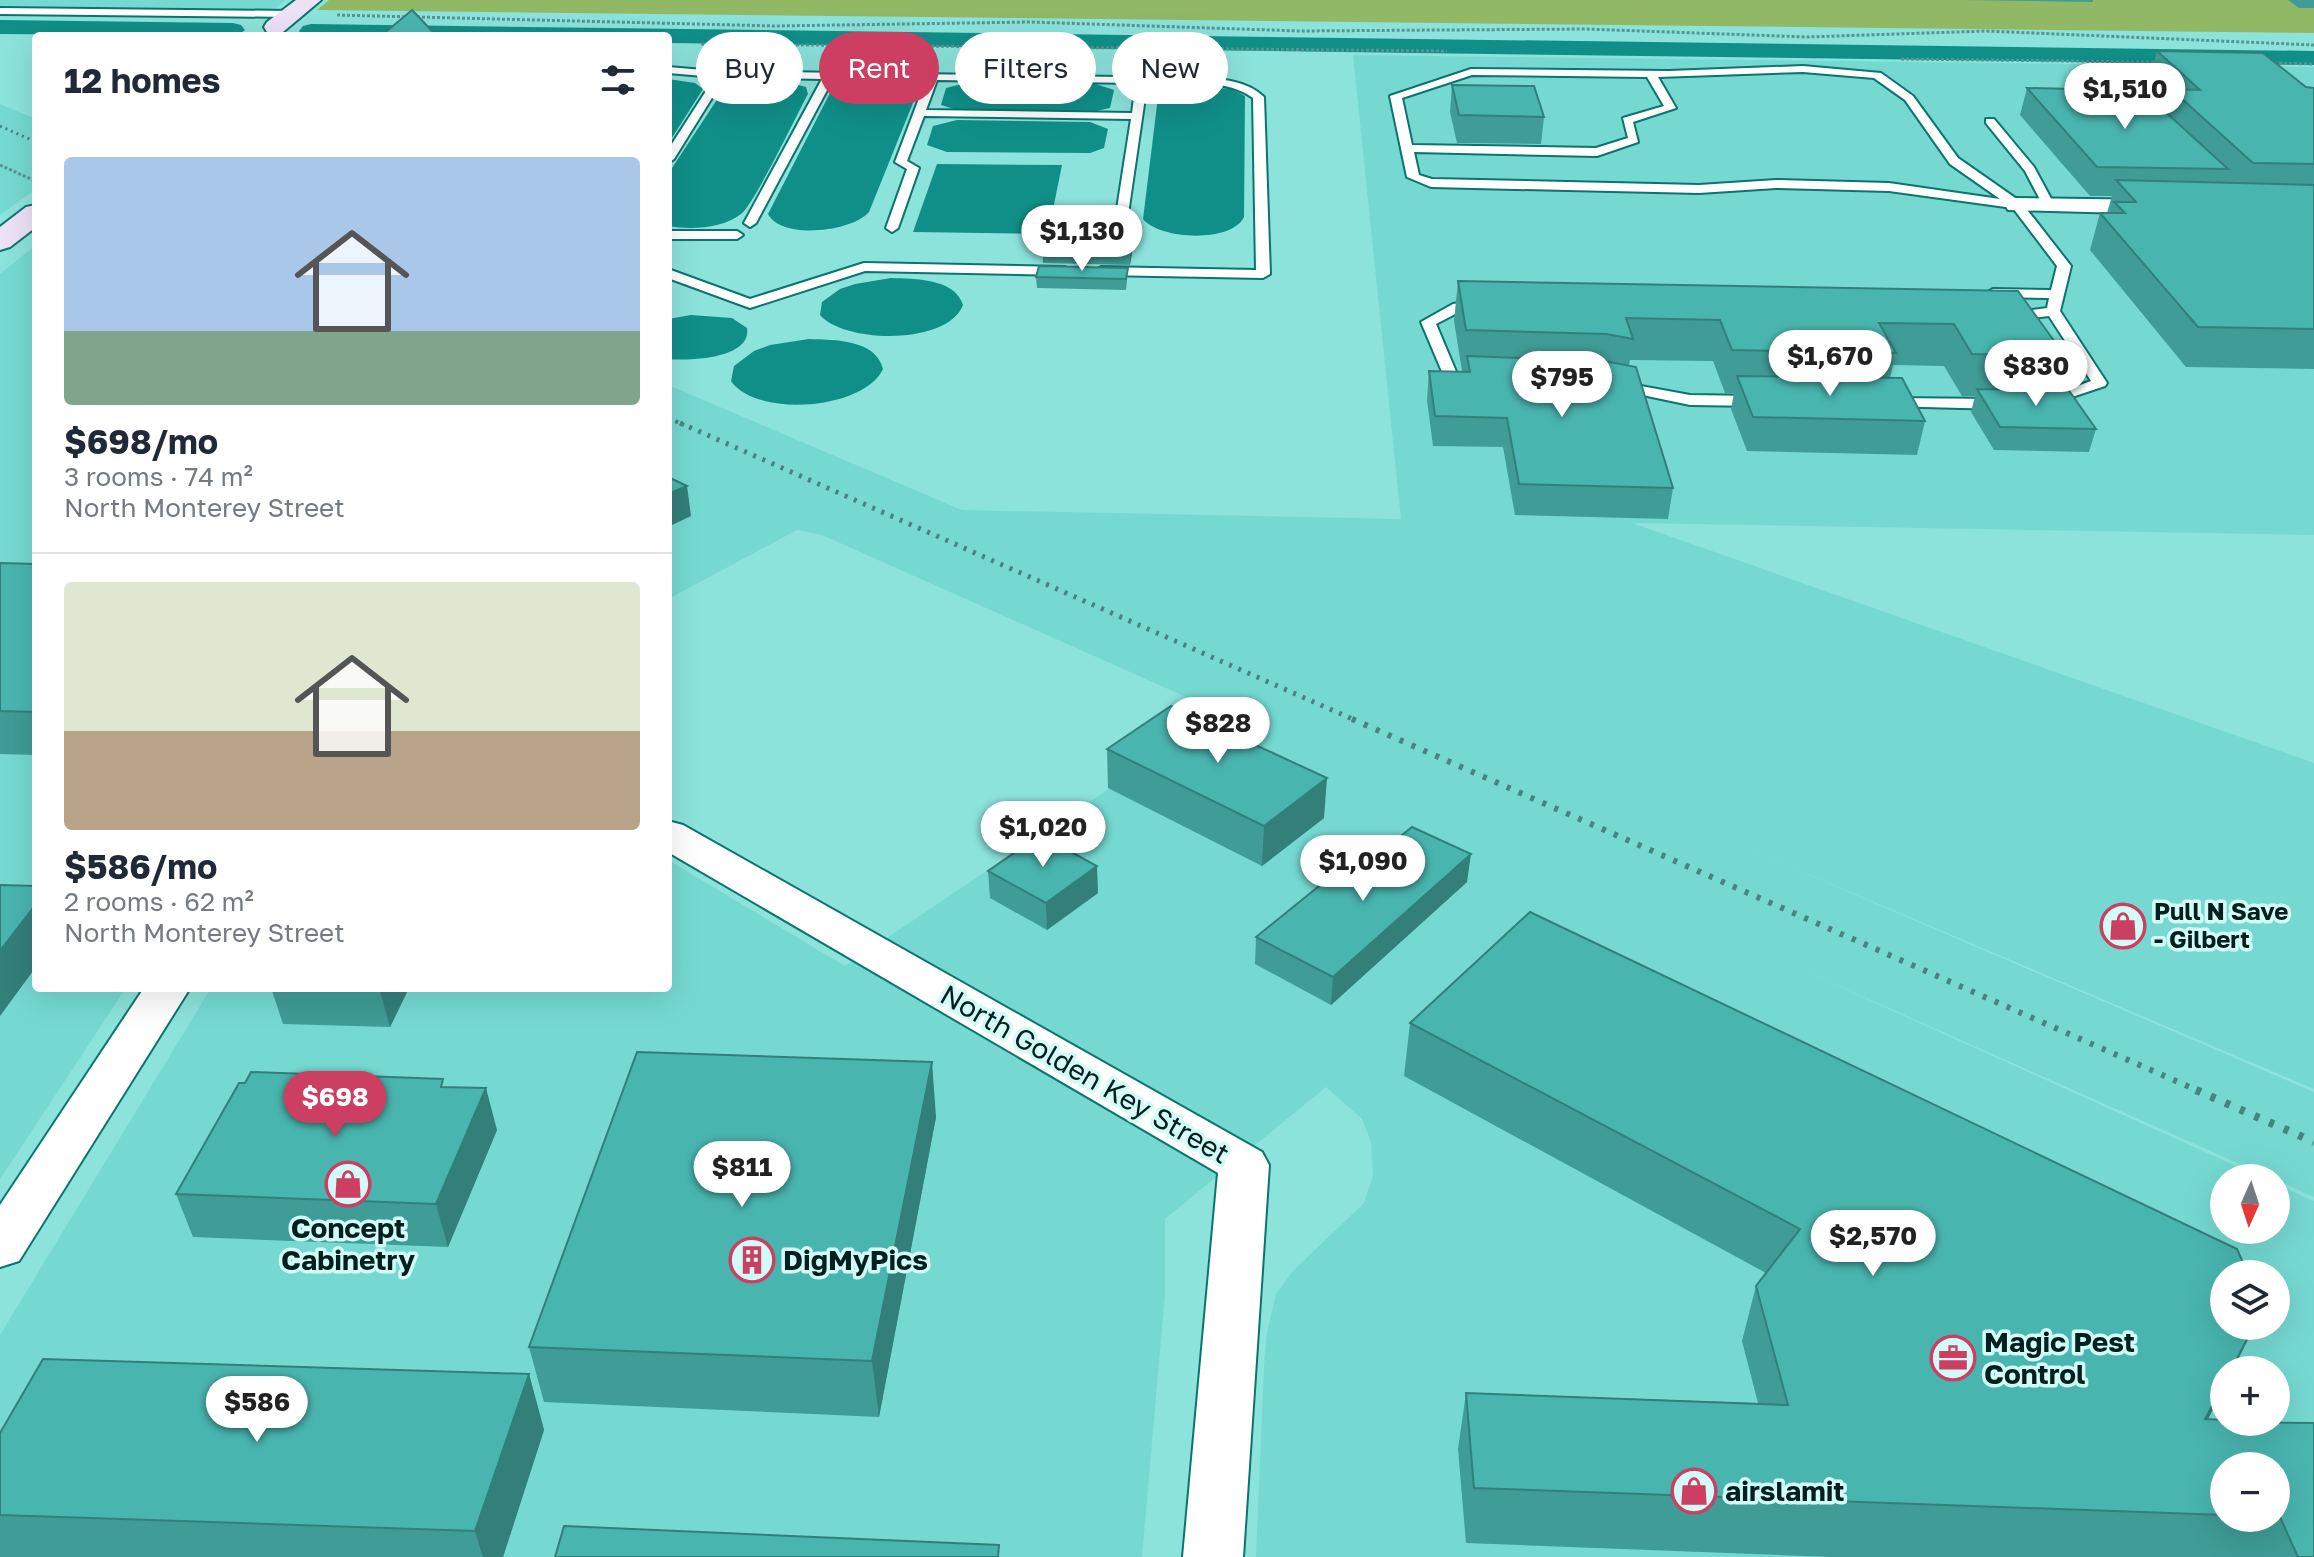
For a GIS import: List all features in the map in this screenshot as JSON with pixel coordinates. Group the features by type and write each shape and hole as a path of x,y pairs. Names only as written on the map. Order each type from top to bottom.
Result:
{"street":[{"path":"274,28 310,0"},
{"path":"2017,205 2183,208"},
{"path":"0,241 32,216"},
{"name":"North Golden Key Street","path":"672,836 1244,1165 1213,1557"},
{"path":"0,1247 164,992"}],"lane":[{"path":"0,11 274,28"},
{"path":"1876,403 2023,405 2100,383 2053,311 2064,266 2017,205 1954,161 1909,98 1877,75 1779,69 1651,74 1471,72 1396,96 1413,177 1431,183 1699,189 1776,184 1889,187 2017,205"},
{"path":"672,70 696,72"},
{"path":"1407,148 1597,152 1634,140 1627,120 1670,108 1651,74"},
{"path":"672,76 696,75"},
{"path":"939,77 1112,80"},
{"path":"1088,271 1263,274 1258,97 1250,90 1228,84"},
{"path":"2116,89 2148,120"},
{"path":"750,223 819,95"},
{"path":"672,152 701,104"},
{"path":"892,228 913,168 901,162 922,104"},
{"path":"1120,228 1139,104"},
{"path":"919,113 1137,116"},
{"path":"1990,121 2030,170 2049,206"},
{"path":"672,235 737,235"},
{"path":"672,275 750,304 864,267 1072,271"},
{"path":"1978,293 2057,294"},
{"path":"1481,379 1451,378 1428,322 1458,307 1488,303"},
{"path":"1998,318 2053,311"},
{"path":"1600,383 1690,400 1767,401"}],"path":[{"path":"274,28 624,20 775,26 1031,22 1285,30 1585,29 1823,37 1986,31 2314,45"},
{"path":"1823,37 1828,45"},
{"path":"0,165 32,179"}],"shaded area":[{"path":"0,0 286,0 273,10 0,6"},
{"path":"1353,55 2314,67 2314,535 1632,523 2314,763 2314,1089 1737,844 2314,1092 2314,1197 2290,1186 2290,1164 2240,1164 1796,967 2232,1164 2210,1164 2210,1244 2290,1244 2290,1190 2314,1201 2314,1557 1256,1557 1264,1366 1267,1332 1276,1294 1293,1271 1364,1203 1373,1176 1371,1142 1362,1119 1326,1087 1165,1219 1165,1294 1142,1557 0,1557 0,1335 209,992 672,992 672,862 845,966 1222,713 822,535 797,530 672,597 672,387 962,510 1401,519"},
{"path":"672,80 695,83 696,100 672,138"},
{"path":"1096,84 1112,89 1112,99 1110,108 1088,113 960,111 941,105 946,88 955,86 955,104 1096,104"},
{"path":"803,86 808,94 803,104"},
{"path":"1228,89 1245,96 1244,217 1226,231 1195,236 1164,231 1143,219 1157,104 1228,104"},
{"path":"0,104 32,117 32,192 0,215"},
{"path":"714,104 803,104 747,207 725,223 696,228 672,226 672,168"},
{"path":"824,104 913,104 869,212 860,219 833,228 801,230 775,222 768,214"},
{"path":"957,120 1090,122 1108,129 1104,148 1090,153 947,152 927,145 933,126"},
{"path":"937,164 1062,165 1048,234 913,232"},
{"path":"32,248 32,992 123,992 0,1179 0,274"},
{"path":"891,278 943,285 959,296 963,305 954,318 938,328 895,336 851,331 833,325 820,315 822,302 840,289"},
{"path":"691,315 732,318 747,328 746,338 740,346 717,356 672,359 672,318"},
{"path":"809,339 842,341 863,347 879,359 883,369 872,383 855,393 833,401 809,404 763,400 744,393 731,381 734,366 754,351 770,345"}],"green space":[{"path":"329,0 2314,0 2314,33 317,10"}],"building":[{"path":"412,10 433,32 386,32"},
{"path":"2157,51 2263,53 2306,87 2314,88 2314,164 2253,163 2171,89 2200,90"},
{"path":"1452,85 1534,86 1544,117 1459,115"},
{"path":"2027,88 2074,89 2079,94 2147,95 2228,169 2097,167"},
{"path":"2116,180 2314,185 2314,329 2198,327 2100,213 2125,213 2114,202 2136,202"},
{"path":"1046,214 1133,216 1130,235 1042,233"},
{"path":"1039,266 1128,268 1126,279 1036,277"},
{"path":"1458,281 2018,291 2060,349 2041,355 1972,354 1954,324 1879,323 1896,353 1732,350 1720,320 1626,318 1633,339 1606,334 1466,330"},
{"path":"1467,356 1604,361 1636,367 1673,488 1519,484 1507,418 1435,416 1429,371 1470,372"},
{"path":"1737,376 1902,378 1925,421 1753,417"},
{"path":"2063,382 2096,429 2000,427 1977,389 2037,390"},
{"path":"672,479 687,486 672,492"},
{"path":"0,563 32,564 32,712 0,711"},
{"path":"1171,706 1327,778 1264,826 1107,749"},
{"path":"1412,827 1471,854 1333,977 1256,937 1329,878 1342,884"},
{"path":"1040,835 1097,866 1046,903 988,871"},
{"path":"0,885 32,886 32,909 0,951"},
{"path":"1530,912 2210,1236 2210,1244 2227,1244 2237,1249 2242,1260 2210,1260 2210,1340 2247,1340 2238,1356 2210,1356 2210,1410 2205,1419 2210,1419 2210,1436 2290,1436 2290,1423 2314,1423 2314,1557 2298,1557 2287,1532 2290,1532 2290,1452 2210,1452 2210,1514 1474,1488 1466,1393 1788,1405 1756,1286 1800,1229 1410,1023"},
{"name":"DigMyPics","path":"637,1052 932,1062 872,1361 529,1347"},
{"path":"251,1072 443,1079 441,1087 486,1088 436,1204 176,1194 239,1083 245,1083"},
{"path":"43,1359 529,1374 475,1531 0,1515 0,1433"},
{"path":"564,1526 999,1545 998,1557 555,1557"}],"waterway":[{"path":"0,27 233,30"},
{"path":"311,31 385,32"},
{"path":"672,36 2314,58"}],"railway":[{"path":"0,126 32,140"},
{"path":"672,420 684,425"},
{"path":"680,423 1357,721"},
{"path":"1352,719 2201,1092"},
{"path":"2196,1090 2314,1142"}],"place":[{"name":"Pull N Save - Gilbert","path":"2123,926"},
{"name":"Concept Cabinetry","path":"348,1184"},
{"name":"DigMyPics","path":"752,1260"},
{"name":"Magic Pest Control","path":"1953,1358"},
{"name":"airslamit","path":"1694,1491"}]}
